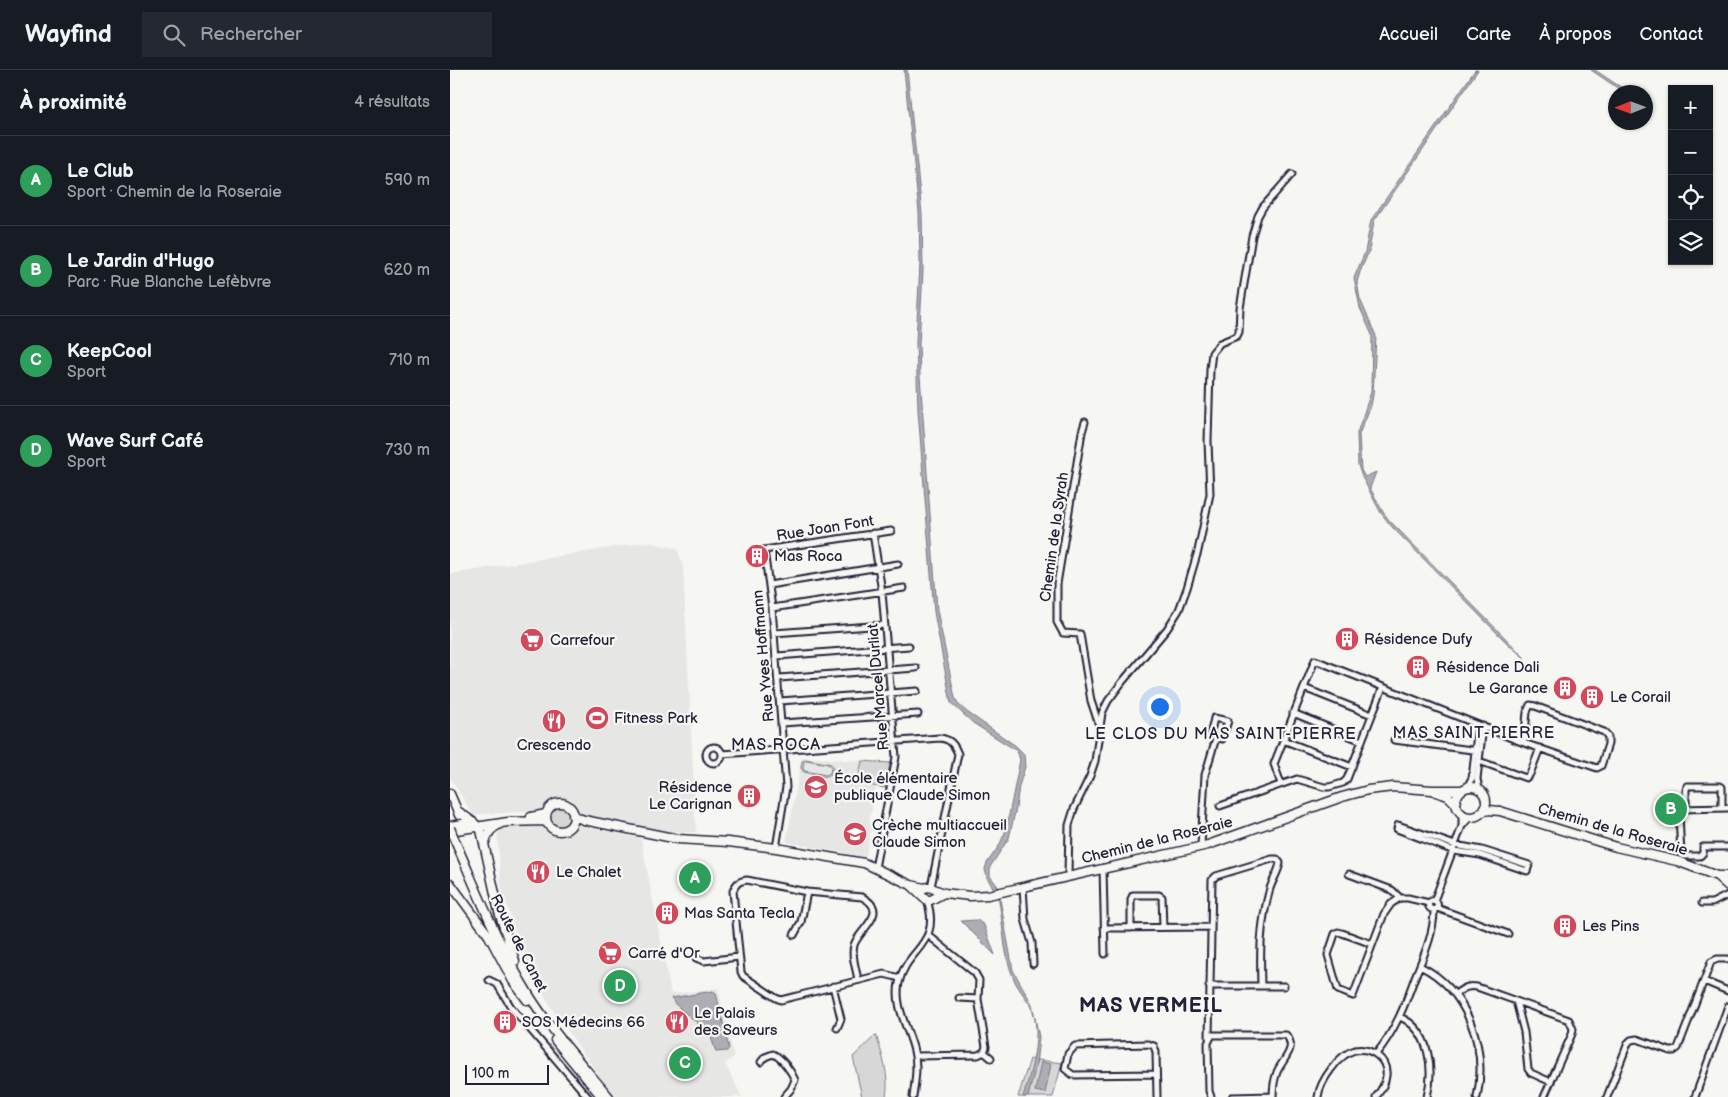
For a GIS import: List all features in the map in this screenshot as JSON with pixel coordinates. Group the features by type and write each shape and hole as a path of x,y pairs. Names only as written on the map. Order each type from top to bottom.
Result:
{"street":[{"path":"1068,876 1069,825 1095,761 1102,713 1108,701 1123,681 1159,639 1179,610 1184,595 1198,551 1210,494 1208,441 1212,353 1220,343 1237,336 1239,332 1240,308 1252,236 1258,216 1263,207 1292,174"},
{"name":"Chemin de la Syrah","path":"1085,422 1057,584 1057,622 1062,633 1080,634 1090,695 1100,726"},
{"name":"Rue Joan Font","path":"764,550 890,531"},
{"name":"Rue Marcel Durliat","path":"874,533 882,592 896,756 875,868"},
{"name":"Rue Yves Hoffmann","path":"764,550 779,678 786,787 776,848"},
{"path":"769,585 898,564"},
{"path":"772,608 904,588"},
{"path":"774,633 885,625"},
{"path":"776,656 909,646"},
{"path":"1281,784 1274,764 1315,660 1524,743 1597,768 1601,766 1608,738 1604,732 1535,706 1530,706 1527,712 1524,743"},
{"path":"779,678 916,668"},
{"path":"1220,806 1297,779 1324,787 1343,783 1347,779 1352,767 1383,687"},
{"path":"1304,688 1372,715"},
{"path":"780,701 918,691"},
{"path":"1293,713 1362,741"},
{"path":"782,723 918,714"},
{"path":"1214,718 1228,721 1222,740 1216,738 1210,736 1214,718"},
{"path":"1480,726 1472,778 1456,798 1456,804 1462,814 1462,826 1430,909 1436,909 1508,934"},
{"path":"1201,846 1206,776 1216,738"},
{"path":"722,754 948,739 955,745 958,754 929,893 930,917 928,935 903,969 898,986 899,1005 915,1056 916,1077 913,1097"},
{"path":"1283,740 1352,767"},
{"path":"1394,740 1477,751"},
{"path":"1479,761 1526,778 1530,774 1540,748"},
{"path":"1462,826 1470,817 1485,808 1486,799 1479,789 1477,780 1479,761 1477,751"},
{"path":"1686,809 1686,790 1689,786 1722,787 1725,808 1686,809 1679,809 1681,855 1700,856 1703,853 1703,847 1728,847"},
{"name":"Chemin de la Roseraie","path":"573,820 584,820 678,839 728,842 776,848 864,863 929,893 944,892 970,896 986,895 1023,887 1201,846 1342,797 1368,790 1393,787 1432,790 1464,788"},
{"path":"1464,788 1479,789"},
{"name":"Chemin de la Roseraie","path":"1432,790 1448,796 1456,804"},
{"path":"450,794 459,812 460,819 452,828"},
{"name":"Chemin de la Roseraie","path":"1486,799 1500,811"},
{"path":"452,828 541,816 546,814 551,807 560,804 570,808 573,820 566,830 552,830 547,823 546,814"},
{"name":"Chemin de la Roseraie","path":"1481,812 1489,810 1500,811 1616,847 1677,861 1717,876 1728,876"},
{"path":"459,812 475,824 484,842 499,912 510,950 537,1011"},
{"path":"1462,814 1470,817"},
{"path":"475,824 542,821 547,823"},
{"path":"484,842 488,833 494,827 508,822"},
{"path":"1455,848 1396,829 1398,825 1455,848 1482,850 1528,866 1527,871 1480,855 1455,848"},
{"name":"Route de Canet","path":"452,828 452,841 515,972 537,1011 564,1052 602,1097"},
{"path":"1210,1097 1208,1043 1210,1038 1209,986 1212,880 1216,876 1272,859 1279,860 1280,863 1279,870 1270,889 1262,921 1260,942 1261,986"},
{"path":"1103,868 1105,954"},
{"path":"1350,874 1392,890 1400,898"},
{"name":"Chemin de la Roseraie","path":"1717,876 1728,886"},
{"path":"858,980 853,956 856,941 873,918 873,906 868,900 862,897 807,892 747,880 740,881 735,885 733,891 741,972 743,976 781,1000 884,974 900,978"},
{"path":"450,883 489,936 513,981 537,1011"},
{"path":"1023,887 1025,919 1032,944 1033,964"},
{"path":"794,935 801,922 807,892"},
{"path":"1131,928 1131,899 1133,895 1159,895 1162,897 1163,927"},
{"path":"1702,903 1712,903 1728,895"},
{"path":"1372,944 1342,933 1338,932 1335,934 1328,955 1338,990 1353,996 1384,914 1391,904 1400,898 1432,902"},
{"path":"1376,1054 1387,1041 1400,1017 1431,937 1436,909"},
{"path":"1104,928 1210,927"},
{"path":"915,1056 978,1055 984,1052 986,1047 978,999 979,980 975,973 928,935"},
{"path":"696,958 704,961 739,957"},
{"path":"1607,1097 1628,1043 1632,1040 1637,1039 1670,1051 1678,1048 1711,962 1717,959 1728,959"},
{"path":"1420,966 1438,978 1455,994 1462,1004 1476,1040 1480,1061 1477,1097"},
{"path":"489,980 497,984 511,1007 588,1097"},
{"path":"1704,981 1728,991"},
{"path":"833,986 841,1019 838,1028"},
{"path":"1209,986 1284,986"},
{"path":"1455,994 1465,987 1471,986 1564,1017 1572,1023 1572,1034 1544,1097"},
{"path":"959,998 978,999"},
{"path":"1516,1001 1525,1038 1528,1069 1531,1073 1551,1082"},
{"path":"1695,1097 1728,1006"},
{"name":"Route de Canet","path":"537,1011 608,1097"},
{"path":"1400,1017 1413,1025 1426,1047 1430,1069 1427,1097"},
{"path":"1210,1038 1212,1035 1286,1036 1291,1043 1291,1048 1277,1071 1273,1096 1232,1097"},
{"path":"1156,1074 1073,1075 1064,1070 1068,1054 1075,1046 1148,1044 1154,1046 1156,1052 1157,1097"},
{"path":"1318,1097 1324,1079 1334,1066 1354,1050 1369,1050 1383,1061 1386,1073 1384,1086 1376,1097"},
{"path":"984,1052 991,1058"},
{"path":"761,1062 765,1057 773,1054 792,1073 795,1080 791,1090 784,1097"}],"shaded area":[{"path":"904,70 907,70 922,214 923,270 919,344 920,376 937,610 955,698 959,705 1016,746 1024,754 1025,767 1019,786 1009,838 990,867 990,876 999,888 994,889 987,878 985,869 1006,830 1020,760 1017,751 973,723 951,703 934,612 918,410 916,342 920,263 919,212"},
{"path":"1475,70 1478,70 1374,221 1369,251 1357,282 1360,299 1376,336 1373,395 1371,406 1359,434 1361,470 1365,477 1376,472 1370,488 1389,520 1525,658 1510,646 1392,527 1381,513 1362,477 1358,465 1357,433 1371,392 1372,335 1360,308 1354,278 1365,252 1371,220"},
{"path":"1591,70 1595,70 1618,85 1613,85"},
{"path":"646,542 677,548 683,566 696,832 671,832 573,813 570,808 557,804 548,810 473,815 450,777 450,574"},
{"path":"802,757 862,761 857,783 876,786 869,823 872,824 865,857 786,842"},
{"path":"805,759 831,764 833,767 831,774 827,777 804,772 801,768 802,761","holes":["807,760 828,764 831,767 830,773 826,775 803,769 804,761"]},
{"path":"862,761 890,763 885,788 857,783"},
{"path":"560,804 570,808 574,818 570,828 560,832 550,828 546,818 550,808"},
{"name":"Carré d'Or","path":"572,824 641,838 671,994 718,988 734,1057 725,1064 742,1097 614,1097 555,1013 533,977 516,934 501,886 497,829 539,826 549,827 552,830 569,828"},
{"path":"999,894 1013,970 1032,1004 1039,1037 1036,1065 1028,1097 1023,1097 1034,1052 1036,1028 1031,1007 1015,981 1007,958"},
{"path":"977,920 984,925 995,955 961,921"},
{"path":"713,991 716,993 729,1048 727,1051 716,1052 710,1034 674,1003 672,998"},
{"path":"876,1035 886,1074 886,1097 862,1097 853,1057"},
{"path":"1030,1059 1062,1063 1053,1097 1018,1097"},
{"path":"1041,1062 1051,1064 1045,1093 1035,1091"}],"place":[{"name":"Mas Roca","path":"757,556"},
{"name":"Résidence Dufy","path":"1347,639"},
{"name":"Carrefour","path":"532,640"},
{"name":"Résidence Dali","path":"1418,667"},
{"name":"Le Garance","path":"1565,688"},
{"name":"Le Corail","path":"1592,697"},
{"name":"Fitness Park","path":"597,718"},
{"name":"Crescendo","path":"554,721"},
{"name":"École élémentaire publique Claude Simon","path":"816,787"},
{"name":"Résidence Le Carignan","path":"749,796"},
{"name":"Le Jardin d'Hugo","path":"1671,809"},
{"name":"Crèche multiaccueil Claude Simon","path":"855,834"},
{"name":"Le Chalet","path":"538,872"},
{"name":"Le Club","path":"695,878"},
{"name":"Mas Santa Tecla","path":"667,913"},
{"name":"Les Pins","path":"1565,926"},
{"name":"Carré d'Or","path":"610,953"},
{"name":"Wave Surf Café","path":"620,986"},
{"name":"SOS Médecins 66","path":"505,1022"},
{"name":"Le Palais des Saveurs","path":"677,1022"},
{"name":"KeepCool","path":"685,1063"}],"district":[{"name":"MAS SAINT-PIERRE","path":"1474,732"},
{"name":"LE CLOS DU MAS SAINT-PIERRE","path":"1221,733"},
{"name":"MAS ROCA","path":"776,744"},
{"name":"MAS VERMEIL","path":"1151,1005"}]}
